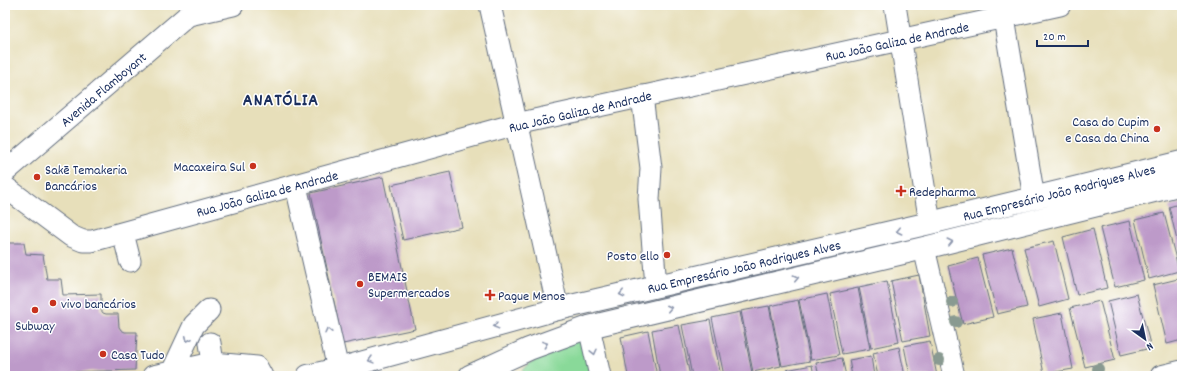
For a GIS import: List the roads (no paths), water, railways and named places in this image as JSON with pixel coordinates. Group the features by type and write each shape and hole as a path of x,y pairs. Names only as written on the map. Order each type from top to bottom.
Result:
{"main road":[{"name":"Rua Empresário João Rodrigues Alves","path":"323,373 558,309 930,224 1182,162"},
{"name":"Rua Empresário João Rodrigues Alves","path":"470,376 529,350 589,327 924,248 1182,184"}],"street":[{"path":"189,8 233,5"},
{"path":"490,5 558,309"},
{"path":"895,5 930,224"},
{"name":"Rua João Galiza de Andrade","path":"5,187 71,236 83,241 92,241 296,186 516,124 1060,5"},
{"name":"Avenida Flamboyant","path":"5,172 189,8"},
{"path":"1004,18 1034,198"},
{"path":"642,96 651,168 649,199 656,286"},
{"path":"296,186 323,373"},
{"path":"114,236 130,261"},
{"path":"924,248 954,376"},
{"path":"163,374 194,325 209,310"},
{"path":"589,327 600,376"},
{"path":"163,374 212,353 257,367 262,376"},
{"path":"1161,376 1182,371"}],"place":[{"name":"Casa do Cupim e Casa da China","path":"1157,129"},
{"name":"Macaxeira Sul","path":"253,166"},
{"name":"Sakē Temakeria Bancários","path":"37,177"},
{"name":"Redepharma","path":"901,191"},
{"name":"Posto ello","path":"667,255"},
{"name":"BEMAIS Supermercados","path":"360,284"},
{"name":"Pague Menos","path":"490,295"},
{"name":"vivo bancários","path":"53,303"},
{"name":"Subway","path":"35,310"},
{"name":"Casa Tudo","path":"103,354"}],"district":[{"name":"ANATÓLIA","path":"281,99"}]}
